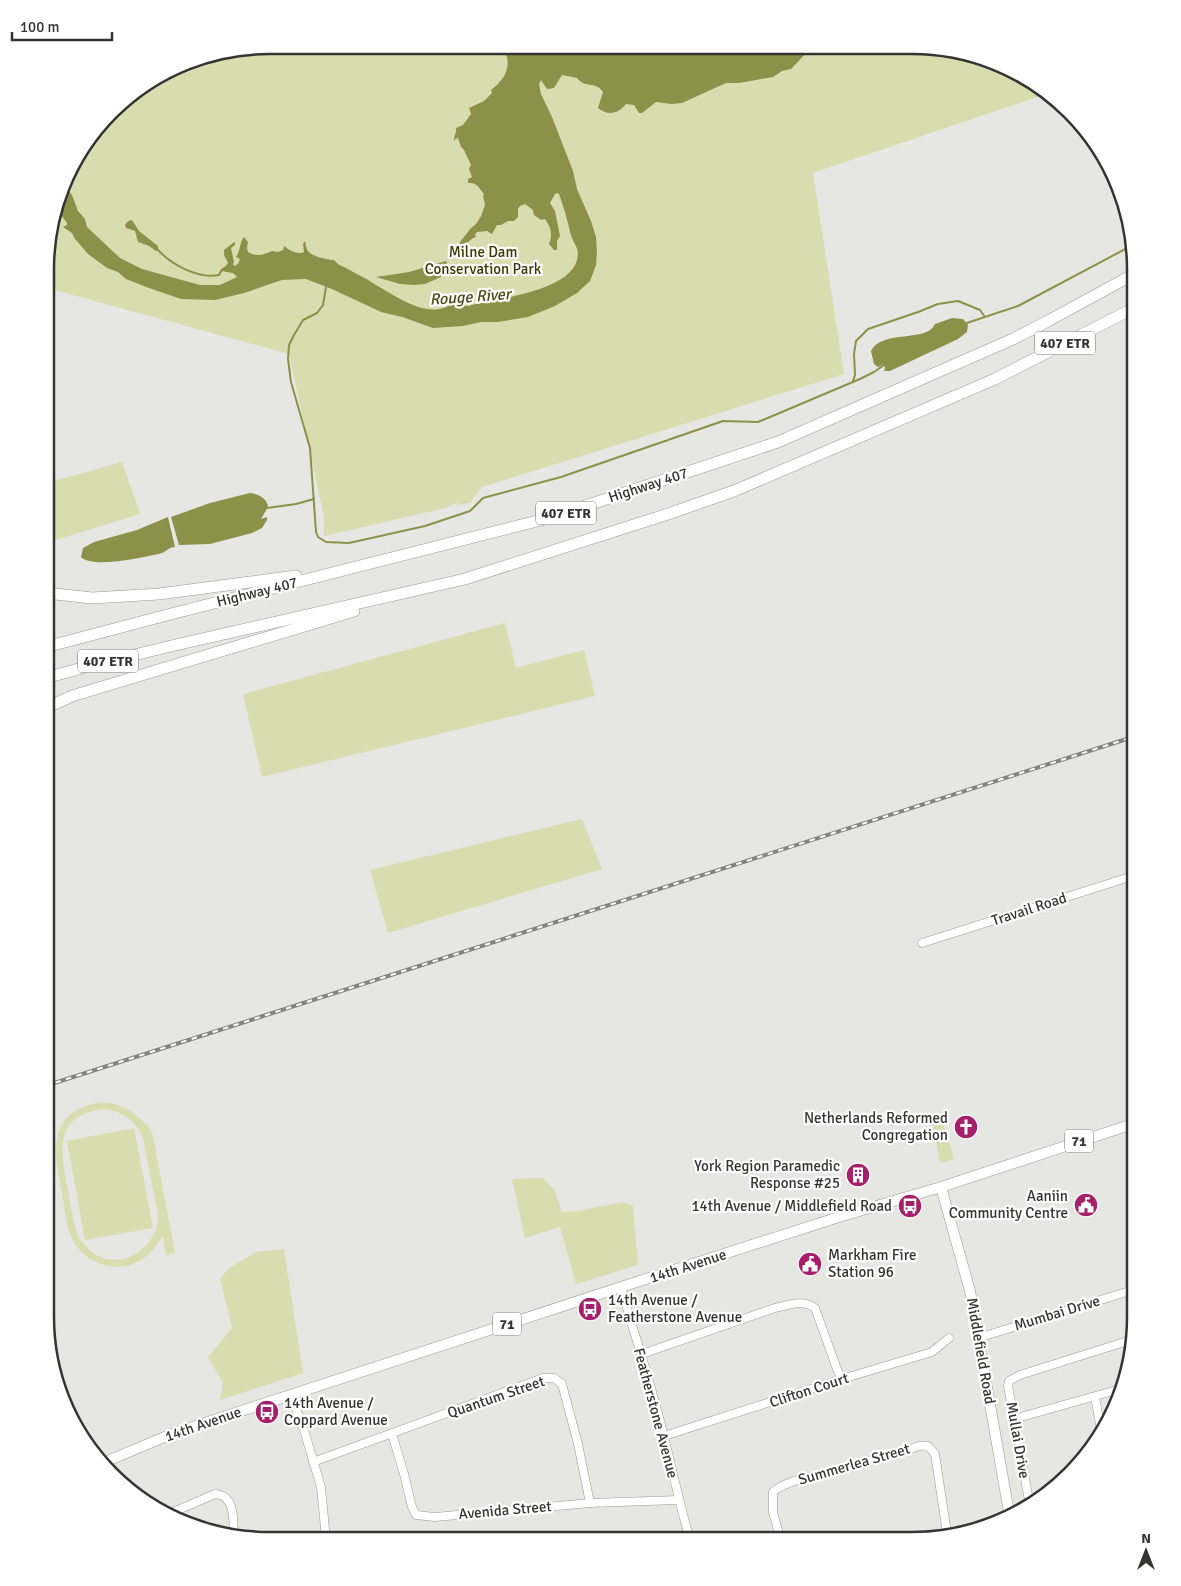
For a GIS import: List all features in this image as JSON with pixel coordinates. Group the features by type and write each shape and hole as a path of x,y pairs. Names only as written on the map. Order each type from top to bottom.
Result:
{"highway":[{"name":"Highway 407","path":"54,645 549,518 778,442 1014,339 1127,278"},
{"name":"407 ETR","path":"54,676 162,648 465,579 668,514 734,491 995,379 1127,312"},
{"path":"54,593 92,598 159,594 350,569"},
{"path":"54,704 72,696 175,664 465,579"}],"main road":[{"name":"14th Avenue","path":"108,1460 174,1433 620,1287 1127,1126"},
{"name":"Middlefield Road","path":"941,1186 970,1291 1009,1510"}],"street":[{"name":"Travail Road","path":"922,943 1127,878"},
{"name":"Featherstone Avenue","path":"620,1287 642,1354 688,1532"},
{"name":"Mumbai Drive","path":"978,1338 1127,1292"},
{"path":"642,1354 775,1308 792,1304 810,1304 816,1308 842,1379"},
{"name":"Clifton Court","path":"664,1436 932,1352 949,1338"},
{"name":"Mullai Drive","path":"1029,1498 1008,1386 1009,1381 1020,1375 1126,1342"},
{"name":"Quantum Street","path":"314,1462 543,1378 554,1378 562,1384 578,1444 590,1503"},
{"path":"1014,1420 1114,1391"},
{"path":"291,1395 304,1430 321,1487 325,1532"},
{"path":"1095,1397 1100,1422"},
{"name":"Avenida Street","path":"392,1434 412,1507 416,1515 434,1517 590,1503 678,1500"},
{"name":"Summerlea Street","path":"779,1532 773,1512 772,1492 777,1488 791,1482 909,1450 917,1445 928,1446 935,1454 946,1529"},
{"path":"175,1511 219,1494 227,1497 230,1502 233,1529"}],"green space":[{"name":"Milne Dam Conservation Park","path":"254,54 927,54 982,65 1008,76 1040,96 813,173 844,374 482,487 470,503 457,505 458,502 446,508 324,536 324,517 289,354 54,290 54,254 61,213 70,186 90,149 107,127 138,98 173,76 199,65"},
{"path":"122,462 140,514 54,541 54,481"},
{"path":"505,623 516,668 584,650 595,696 262,777 243,694"},
{"path":"582,819 602,869 388,933 370,870"},
{"path":"102,1102 115,1104 126,1108 145,1124 147,1123 153,1136 175,1253 166,1255 163,1236 154,1249 143,1259 134,1264 114,1267 104,1265 86,1256 73,1241 66,1218 56,1148 58,1135 63,1123 71,1114 84,1106","holes":["103,1109 128,1117 143,1138 158,1215 156,1229 150,1241 141,1250 118,1260 106,1259 94,1254 79,1238 66,1181 63,1155 63,1144 69,1125 77,1118 88,1113"]},
{"path":"942,1118 954,1159 940,1163 932,1122"},
{"path":"134,1128 153,1228 85,1240 67,1141"},
{"path":"543,1178 554,1189 562,1212 578,1211 623,1202 633,1206 638,1265 576,1284 560,1227 525,1238 512,1179"},
{"path":"284,1249 303,1373 220,1400 223,1383 208,1357 232,1328 220,1279 229,1268 256,1252"}],"shaded area":[{"path":"506,54 805,54 791,69 782,71 773,77 739,83 726,83 682,103 656,102 642,113 639,113 634,105 626,104 620,110 613,113 602,111 598,108 603,92 600,88 583,83 577,78 562,75 554,88 547,89 541,80 539,84 541,94 552,117 573,171 577,189 591,221 596,237 597,251 596,265 590,281 577,293 555,306 528,317 498,322 481,322 463,326 433,328 381,312 306,279 282,280 244,293 215,300 181,299 126,279 118,272 107,268 88,254 72,233 63,227 67,223 61,214 68,190 78,211 85,219 87,227 120,258 142,269 200,285 220,285 237,277 233,273 221,271 228,263 224,250 235,242 235,245 231,248 233,264 234,266 238,264 240,259 236,257 244,237 248,242 248,252 257,255 272,251 278,252 283,250 284,246 301,253 304,252 303,244 305,241 310,253 334,260 394,296 425,309 445,308 454,302 468,306 519,295 550,285 572,270 578,256 559,194 557,193 550,203 555,211 560,236 557,241 557,250 554,250 549,244 551,231 545,219 541,220 534,215 533,210 525,204 518,209 518,217 514,221 497,225 492,234 487,231 477,232 476,237 458,250 460,242 476,224 485,205 484,194 481,190 476,184 468,183 468,179 472,177 469,169 471,165 458,138 454,142 456,128 463,125 471,114 469,108 484,101 505,75 508,66"},
{"path":"132,220 139,231 158,246 158,250 156,251 138,242 135,231 126,228 125,225 128,221"},
{"path":"446,261 447,263 441,277 425,284 400,284 376,277 409,272"},
{"path":"952,318 963,319 968,325 967,332 958,339 890,371 884,371 884,364 878,367 874,364 871,351 877,344 885,340 923,333 930,330 935,324"},
{"path":"250,493 262,497 266,501 268,507 261,519 267,517 267,520 262,528 252,533 210,544 179,545 171,517 210,503"},
{"path":"168,517 175,547 162,553 108,562 96,562 81,557 83,548 94,542 137,530"}],"waterway":[{"path":"967,323 1018,306 1126,249"},
{"path":"158,250 170,261 194,273 211,276 219,275 221,271"},
{"path":"326,287 323,305 317,313 303,320 294,335 289,345 288,359 291,382 310,448 316,532 318,537 326,542 349,543 425,526 470,511 483,498 561,477 723,421 758,422 860,379 884,365"},
{"path":"853,381 855,375 854,354 856,341 868,329 938,304 958,301 980,310 985,317"},
{"path":"267,508 296,504 314,499"}],"railway":[{"path":"54,1083 1127,739"}],"place":[{"name":"Netherlands Reformed Congregation","path":"966,1127"},
{"name":"York Region Paramedic Response #25","path":"858,1175"},
{"name":"Aaniin Community Centre","path":"1086,1205"},
{"name":"14th Avenue / Middlefield Road","path":"910,1206"},
{"name":"Markham Fire Station 96","path":"810,1264"},
{"name":"14th Avenue / Featherstone Avenue","path":"590,1309"},
{"name":"14th Avenue / Coppard Avenue","path":"267,1412"}],"water label":[{"name":"Rouge River","path":"470,296"}]}
